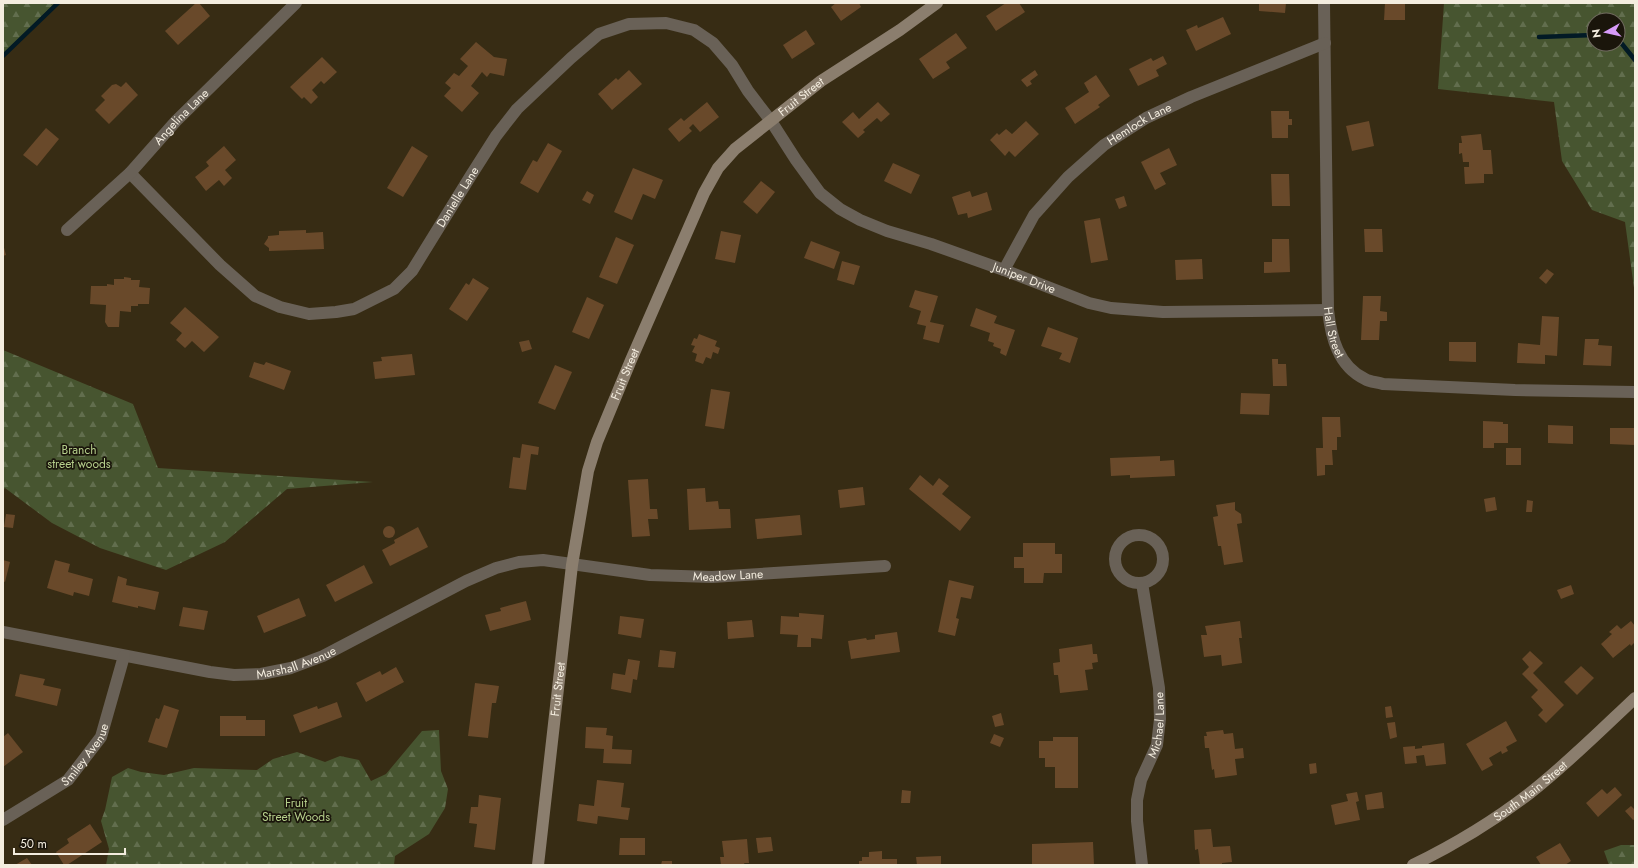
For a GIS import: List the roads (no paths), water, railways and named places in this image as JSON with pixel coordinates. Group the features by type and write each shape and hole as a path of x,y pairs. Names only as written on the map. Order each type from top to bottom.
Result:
{"street":[{"name":"Angelina Lane","path":"67,230 130,174 176,121 296,3"},
{"name":"Fruit Street","path":"538,865 572,565 588,471 597,442 631,360 704,193 718,168 735,149 821,81 900,30 937,3"},
{"name":"Hall Street","path":"1324,3 1328,310 1331,335 1343,360 1354,372 1365,379 1383,384 1515,390 1635,392"},
{"name":"Danielle Lane","path":"130,174 220,265 255,296 280,307 309,314 336,312 354,309 374,300 394,289 412,271 470,177 517,109 599,34 629,24 666,23 694,30 713,43 732,65 748,91 771,121"},
{"name":"Hemlock Lane","path":"1004,270 1034,215 1068,177 1104,145 1146,118 1191,97 1325,43"},
{"name":"Juniper Drive","path":"771,121 796,160 820,193 840,209 860,220 887,231 931,244 1004,270 1089,303 1112,308 1163,312 1328,310"},
{"path":"1136,534 1146,535 1155,540 1161,548 1164,558 1162,568 1156,577 1142,583 1132,582 1123,577 1117,569 1115,559 1119,545 1126,538 1136,534"},
{"name":"Marshall Avenue","path":"3,632 124,656 234,675 261,674 291,668 323,656 466,581 496,568 519,562 543,560 572,565"},
{"name":"Meadow Lane","path":"572,565 650,575 712,576 885,566"},
{"name":"Michael Lane","path":"1142,583 1159,688 1160,719 1157,745 1141,780 1137,800 1137,821 1142,865"},
{"name":"Smiley Avenue","path":"3,820 68,780 101,737 124,656"},
{"name":"South Main Street","path":"1413,865 1458,842 1493,820 1531,792 1635,698"}],"waterway":[{"path":"3,56 58,3"},
{"path":"1539,37 1586,35"},
{"path":"1626,49 1635,60"}],"park label":[{"name":"Branch street woods","path":"79,457"},
{"name":"Fruit Street Woods","path":"296,810"}]}
